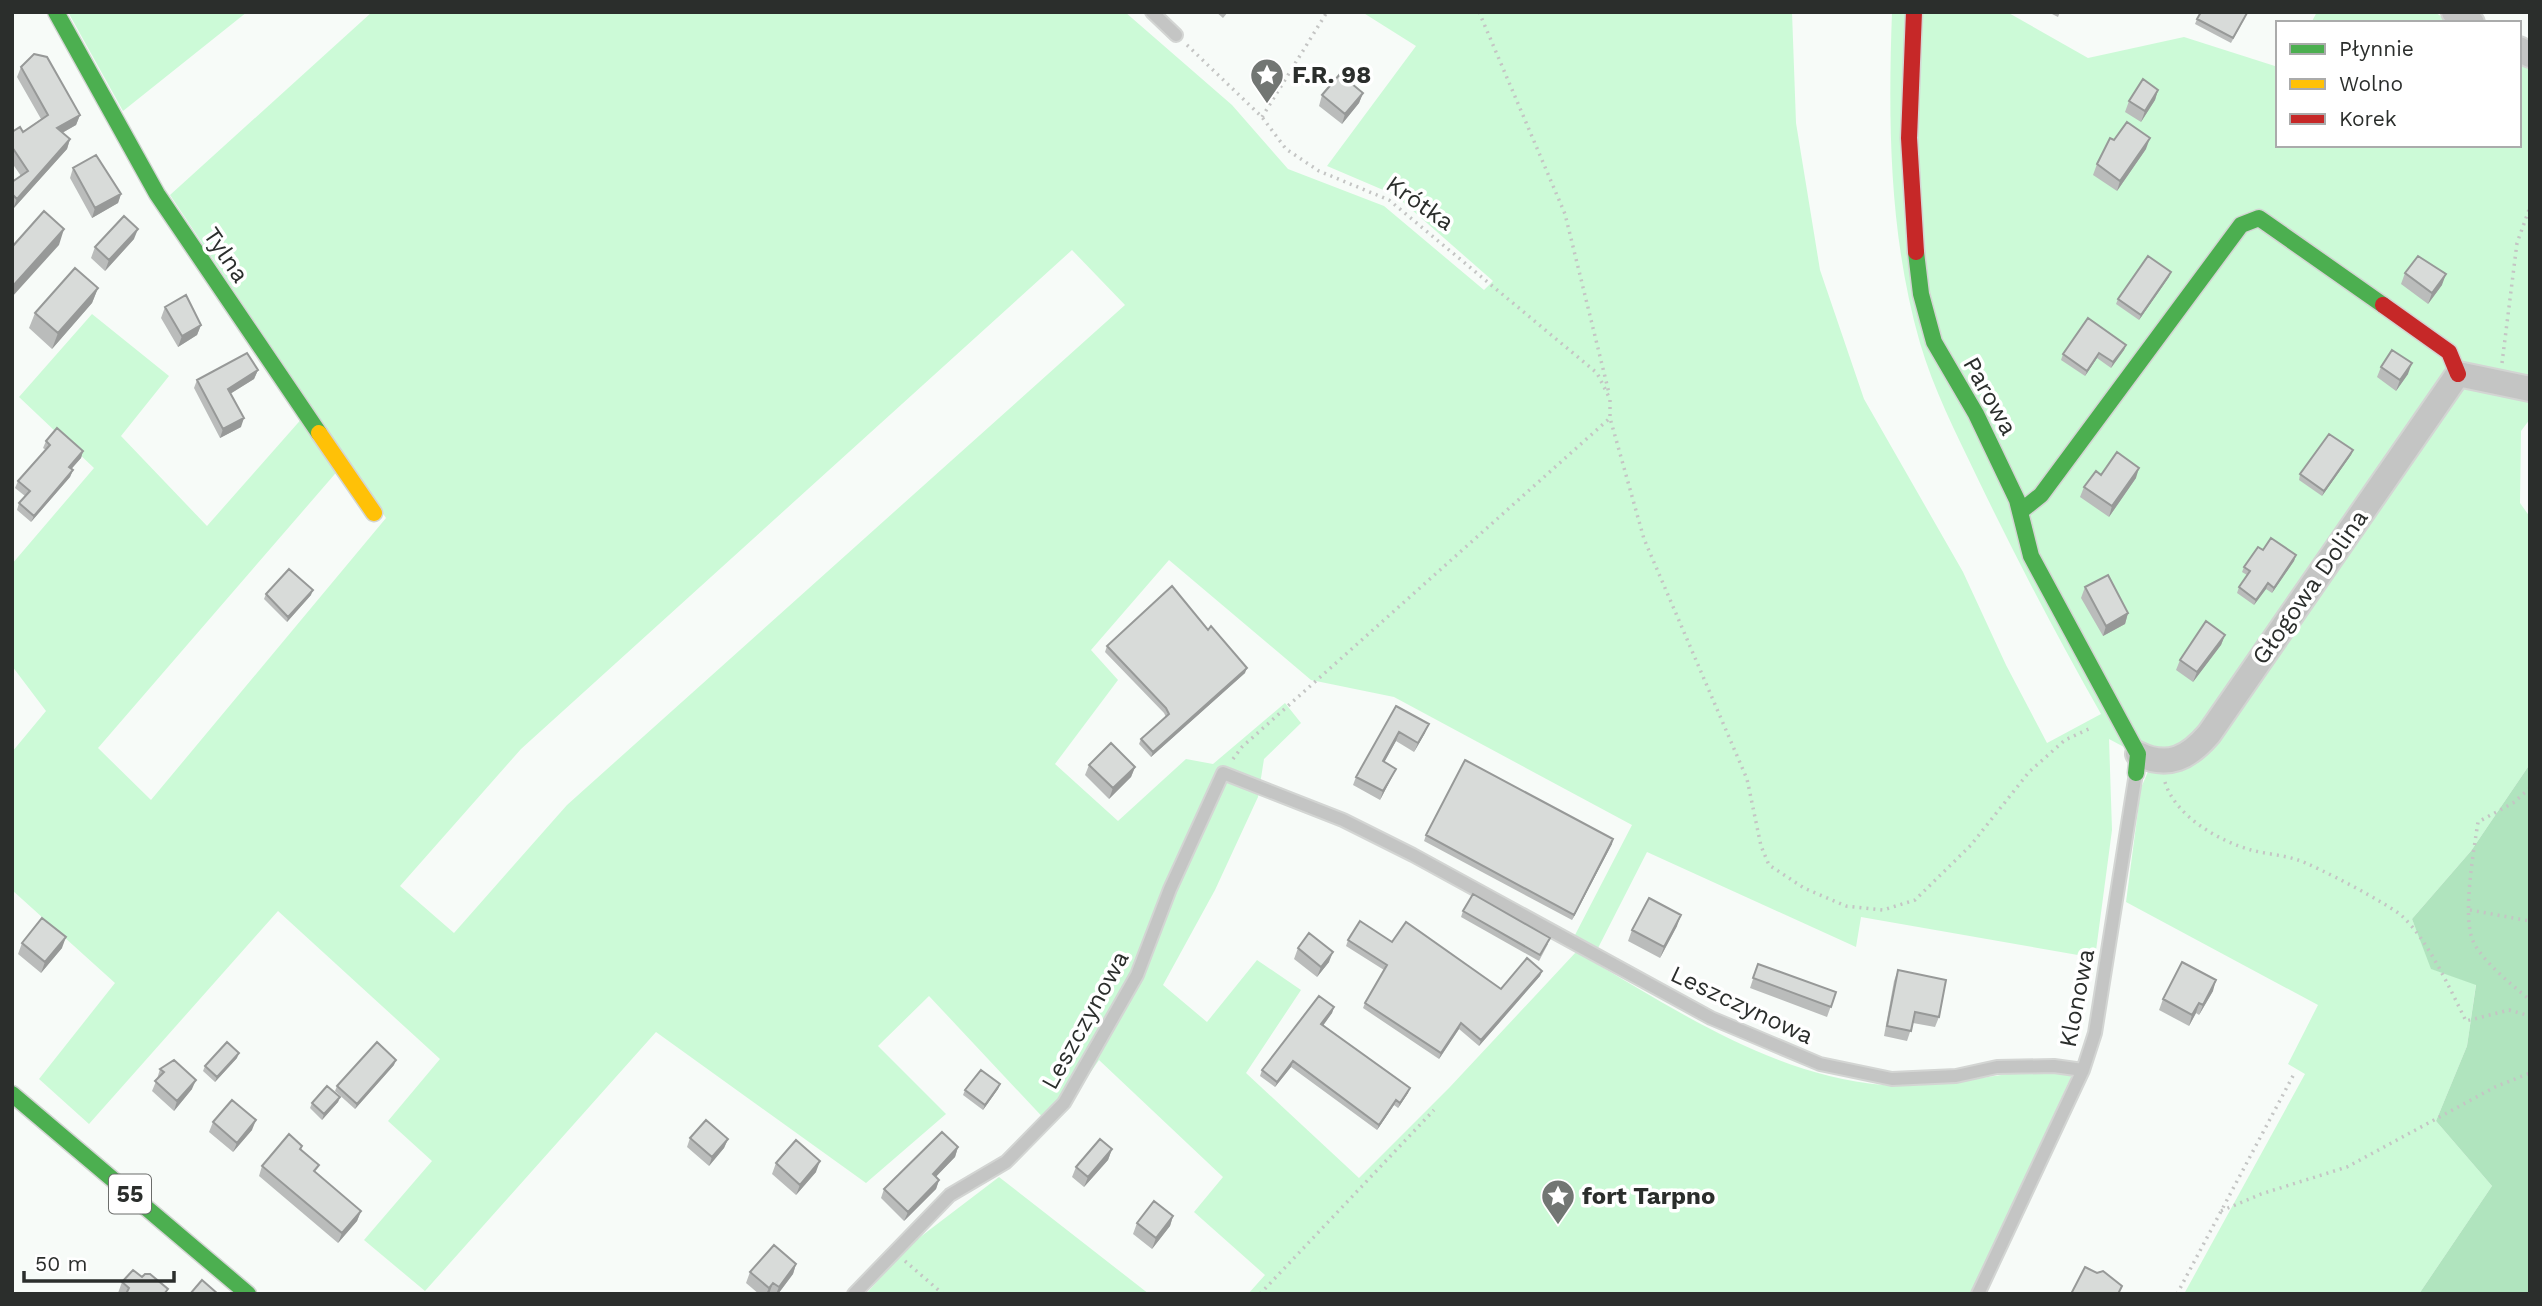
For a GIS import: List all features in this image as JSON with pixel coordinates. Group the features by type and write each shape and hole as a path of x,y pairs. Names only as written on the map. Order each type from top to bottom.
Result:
{"street":[{"name":"Tylna","path":"56,12 157,194 374,513"},
{"name":"Parowa","path":"1914,12 1909,138 1914,238 1921,294 1934,342 1976,414 2021,511 2031,556 2142,762"},
{"path":"2021,511 2041,495 2241,225 2259,218 2449,352 2458,373 2530,389"},
{"name":"Głogowa Dolina","path":"2142,762 2175,759 2192,753 2209,734 2458,373"},
{"name":"55","path":"12,1094 248,1294"}],"lane":[{"path":"1152,12 1176,35"},
{"name":"Klonowa","path":"1978,1294 2083,1070 2095,1033 2142,762"},
{"name":"Leszczynowa","path":"854,1294 950,1195 1006,1162 1064,1103 1137,975 1170,889 1223,773 1343,820 1413,855 1711,1017 1820,1064 1892,1079 1956,1076 1997,1067 2054,1066 2083,1070"}],"path":[{"path":"1262,117 1327,12"},
{"path":"1479,12 1565,214 1610,399 1610,418 1644,539 1747,779 1769,865 1804,888 1846,906 1883,910 1915,900 1971,845 2029,772 2065,740 2116,715"},
{"name":"Krótka","path":"1176,35 1262,117 1286,149 1308,163 1389,200 1597,373 1610,399"},
{"path":"2500,383 2517,243 2530,207"},
{"path":"1223,773 1242,747 1610,418"},
{"path":"2142,762 2163,773 2168,793 2211,834 2249,849 2307,864 2402,916 2440,968 2466,1021 2509,1010 2530,1016"},
{"path":"2530,788 2513,803 2478,822 2468,887 2473,941 2503,976 2530,1000"},
{"path":"2470,910 2530,921"},
{"path":"2221,1211 2260,1194 2347,1167 2462,1104 2530,1073"},
{"path":"2177,1294 2294,1074"},
{"path":"1260,1294 1434,1110"},
{"path":"903,1260 943,1294"}],"green space":[{"path":"68,12 247,12 123,111"},
{"path":"372,12 1125,12 1232,105 1288,169 1384,206 1484,290 1493,281 1395,195 1327,166 1416,46 1362,12 1792,12 1796,123 1820,270 1864,399 1963,572 2006,665 2047,743 2101,714 1991,505 1945,410 1920,343 1896,220 1890,95 1892,12 2007,12 2088,58 2184,37 2276,66 2276,147 2521,147 2521,62 2530,67 2530,419 2521,431 2520,503 2530,517 2530,764 2471,851 2412,919 2432,969 2476,984 2467,1046 2436,1121 2492,1186 2419,1294 2184,1294 2305,1074 2288,1064 2318,1005 2126,902 2141,788 2152,762 2109,739 2112,830 2095,958 1861,917 1856,947 1647,852 1598,948 1575,935 1632,825 1394,697 1311,680 1169,560 1091,650 1118,680 1055,764 1118,821 1186,759 1213,764 1285,703 1301,723 1264,759 1258,797 1215,890 1163,985 1207,1022 1257,960 1301,990 1246,1073 1359,1178 1449,1088 1576,952 1685,1016 1723,1035 1800,1068 1841,1079 1903,1086 2048,1069 2072,1075 1971,1294 1248,1294 1265,1275 1194,1212 1223,1177 1099,1060 1065,1109 1050,1125 929,996 878,1046 946,1114 866,1183 656,1032 425,1291 364,1240 432,1161 388,1121 440,1059 278,911 89,1124 39,1079 115,983 12,890 12,752 46,711 12,666 12,564 94,468 19,397 92,314 169,376 121,436 207,526 312,407 170,195","holes":["1072,250 1125,305 567,805 454,933 400,886 521,749","347,460 386,518 151,800 98,748"]},
{"path":"2317,12 2434,12 2450,21 2312,21"},
{"path":"2530,764 2530,1294 2419,1294 2492,1186 2436,1121 2467,1046 2476,985 2431,969 2412,919 2471,851"},
{"path":"999,1177 1149,1294 866,1294 907,1247"}],"building":[{"path":"2201,12 2247,13 2233,38 2197,19"},
{"path":"34,54 47,57 80,115 57,128 70,139 17,199 12,194 12,182 28,171 12,147 12,132 20,127 23,132 48,115 21,67"},
{"path":"1340,74 1363,93 1345,114 1322,95"},
{"path":"2143,79 2158,90 2145,111 2129,101"},
{"path":"2127,122 2150,138 2120,181 2097,164 2110,138 2114,140"},
{"path":"96,155 121,194 95,208 73,168"},
{"path":"44,211 64,229 12,287 12,247"},
{"path":"124,216 138,229 109,260 95,247"},
{"path":"2148,256 2171,272 2141,315 2118,299"},
{"path":"2418,256 2446,274 2432,293 2405,273"},
{"path":"75,268 98,288 58,333 35,313"},
{"path":"186,295 201,325 182,336 165,307"},
{"path":"2088,318 2126,345 2113,362 2099,353 2087,371 2063,354"},
{"path":"2392,350 2412,363 2400,380 2381,367"},
{"path":"247,353 258,370 228,389 244,418 223,429 197,380"},
{"path":"57,428 83,451 69,467 73,470 34,516 19,503 30,491 18,481 50,445 46,441"},
{"path":"2329,434 2353,450 2324,491 2300,474"},
{"path":"2117,452 2139,468 2112,506 2084,487 2096,471 2101,475"},
{"path":"2271,538 2296,555 2274,588 2268,583 2256,600 2239,587 2250,571 2244,567 2258,547 2263,550"},
{"path":"289,569 313,590 288,617 266,594"},
{"path":"2108,575 2128,613 2106,626 2085,587"},
{"path":"1172,586 1208,630 1211,626 1247,668 1153,752 1141,739 1169,714 1107,646"},
{"path":"2206,621 2225,635 2197,672 2180,660"},
{"path":"1396,706 1429,724 1418,743 1399,732 1383,761 1396,769 1383,791 1356,777"},
{"path":"1111,743 1135,767 1113,788 1089,765"},
{"path":"1465,760 1613,839 1574,915 1426,835"},
{"path":"1473,894 1550,938 1540,955 1463,911"},
{"path":"1649,898 1681,915 1664,947 1632,930"},
{"path":"42,918 66,937 45,962 22,943"},
{"path":"1360,921 1392,942 1406,922 1501,989 1527,958 1542,971 1481,1040 1461,1023 1441,1053 1365,1003 1387,965 1348,940"},
{"path":"1309,933 1333,952 1321,967 1298,948"},
{"path":"2182,962 2216,980 2203,1005 2199,1003 2192,1015 2163,999"},
{"path":"1758,964 1836,992 1831,1007 1753,978"},
{"path":"1898,970 1946,980 1939,1017 1915,1012 1911,1031 1887,1026"},
{"path":"1319,996 1334,1007 1321,1024 1410,1088 1400,1103 1396,1100 1379,1125 1293,1061 1277,1082 1262,1070"},
{"path":"227,1042 239,1053 217,1077 205,1066"},
{"path":"377,1042 396,1060 357,1104 337,1086"},
{"path":"174,1060 196,1080 177,1101 155,1081 164,1072 160,1069"},
{"path":"981,1070 1000,1084 985,1105 965,1090"},
{"path":"327,1086 340,1097 324,1114 312,1103"},
{"path":"232,1100 256,1120 237,1143 213,1122"},
{"path":"706,1120 728,1139 712,1157 690,1138"},
{"path":"942,1132 958,1147 933,1174 939,1180 908,1212 884,1189"},
{"path":"289,1134 302,1146 300,1149 319,1165 314,1171 361,1211 342,1233 262,1166"},
{"path":"1100,1139 1112,1149 1088,1177 1076,1167"},
{"path":"796,1140 820,1161 800,1185 776,1163"},
{"path":"1154,1201 1173,1216 1156,1238 1137,1223"},
{"path":"774,1245 796,1264 779,1287 773,1283 769,1288 750,1272"},
{"path":"2085,1267 2097,1273 2103,1271 2122,1286 2118,1294 2071,1294"},
{"path":"133,1270 142,1277 150,1274 168,1289 164,1294 126,1294 129,1288 122,1282"},
{"path":"202,1280 218,1294 190,1294"}],"traffic: fast":[{"path":"56,12 157,194 319,433"},
{"path":"2021,511 2041,495 2241,225 2259,218 2383,305"},
{"path":"1916,252 1921,294 1934,342 1976,414 2017,500 2031,556 2138,754 2136,773"},
{"path":"12,1094 248,1294"}],"traffic: slow":[{"path":"319,433 374,513"}],"traffic: jam":[{"path":"1914,12 1909,138 1916,252"},
{"path":"2383,305 2449,352 2458,374"}],"place":[{"name":"F.R. 98","path":"1267,105"},
{"name":"fort Tarpno","path":"1558,1226"}]}
